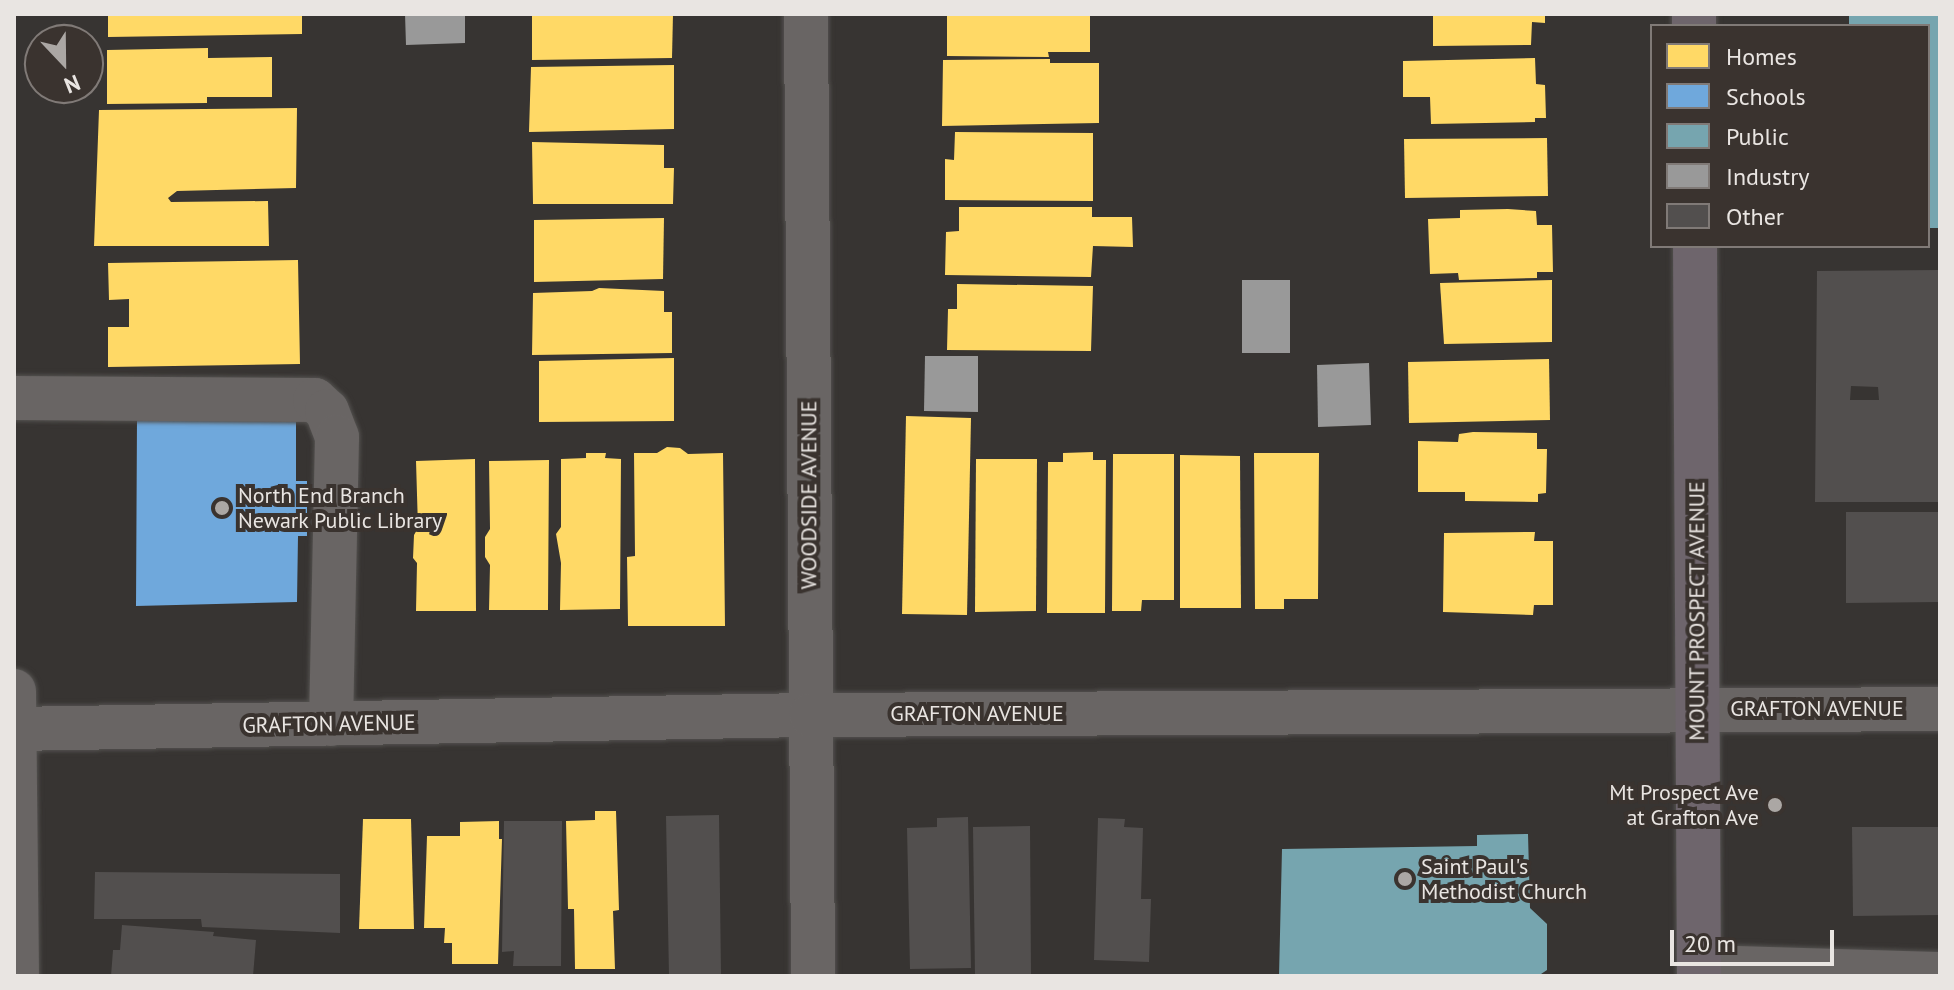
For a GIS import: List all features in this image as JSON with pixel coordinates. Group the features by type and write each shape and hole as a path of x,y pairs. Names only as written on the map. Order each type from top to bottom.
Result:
{"main road":[{"name":"MOUNT PROSPECT AVENUE","path":"1695,248 1699,972"}],"street":[{"name":"WOODSIDE AVENUE","path":"806,14 813,976"},
{"path":"14,398 315,400 327,411 337,437 331,724"},
{"path":"14,691 17,976"},
{"name":"GRAFTON AVENUE","path":"14,729 811,715 1940,709"},
{"path":"1699,972 1940,974"}],"building: Homes":[{"path":"108,14 302,14 302,34 108,37"},
{"path":"532,14 673,14 672,58 532,60"},
{"path":"947,14 1090,14 1090,52 1048,52 1049,57 947,56"},
{"path":"1433,14 1545,14 1545,23 1532,22 1531,45 1433,46"},
{"path":"208,48 208,58 272,57 272,97 207,97 207,103 107,104 107,50"},
{"path":"1535,58 1536,84 1545,85 1546,118 1535,118 1535,122 1431,124 1430,97 1403,97 1403,61"},
{"path":"1050,59 1050,63 1099,63 1099,123 942,126 943,60"},
{"path":"674,65 674,129 529,132 531,67"},
{"path":"297,108 296,188 177,191 168,198 171,202 268,201 269,246 94,246 99,110"},
{"path":"955,132 1093,133 1093,201 945,200 945,159 954,160"},
{"path":"1547,138 1548,196 1405,198 1404,139"},
{"path":"532,142 664,145 664,168 674,168 673,204 533,204"},
{"path":"959,207 1092,207 1092,217 1132,217 1133,247 1093,246 1091,277 945,275 946,232 959,231"},
{"path":"1460,210 1536,211 1537,225 1552,225 1553,272 1537,272 1537,278 1459,280 1458,273 1430,274 1428,219 1460,218"},
{"path":"664,218 663,279 534,282 534,220"},
{"path":"298,260 300,364 108,367 108,327 129,327 129,299 109,300 108,263"},
{"path":"1552,280 1552,342 1444,344 1440,283"},
{"path":"957,284 1093,286 1091,351 947,350 948,309 957,309"},
{"path":"599,288 664,291 664,312 672,312 672,353 532,355 533,293 592,291"},
{"path":"674,358 674,421 539,422 539,361"},
{"path":"1549,359 1550,420 1409,423 1408,362"},
{"path":"906,416 971,418 967,615 902,614"},
{"path":"1537,433 1537,449 1547,449 1546,493 1538,494 1538,502 1465,501 1465,492 1418,492 1418,441 1458,442 1459,434"},
{"path":"667,447 680,448 688,454 723,453 725,626 628,626 627,557 635,556 634,453 657,453"},
{"path":"1093,452 1093,460 1106,460 1105,613 1047,613 1048,462 1063,462 1063,453"},
{"path":"586,453 606,453 605,458 621,459 620,609 560,610 561,563 556,534 561,527 561,459 586,458"},
{"path":"1254,453 1319,453 1318,599 1284,599 1284,609 1255,609"},
{"path":"1113,454 1174,454 1174,600 1142,600 1141,611 1112,611"},
{"path":"1180,455 1240,456 1241,608 1180,608"},
{"path":"475,459 476,611 416,611 417,563 413,558 414,535 418,528 416,461"},
{"path":"976,459 1037,459 1036,611 975,612"},
{"path":"549,460 548,610 489,610 490,565 485,557 485,537 490,529 489,461"},
{"path":"1535,532 1534,541 1553,541 1553,605 1534,605 1533,615 1443,612 1444,533"},
{"path":"595,811 616,811 619,910 613,911 615,969 575,969 574,909 568,909 566,821 595,820"},
{"path":"363,819 411,819 414,929 359,929"},
{"path":"499,821 499,839 502,839 498,964 452,964 452,943 444,943 445,928 424,928 427,836 460,836 460,822"}],"building: Schools":[{"name":"North End Branch Newark Public Library","path":"137,417 296,417 296,481 307,481 307,536 298,536 297,602 136,606"}],"building: Public":[{"path":"1849,14 1940,14 1940,228 1930,228 1930,24 1849,24"},
{"name":"Saint Paul's Methodist Church","path":"1528,834 1530,908 1547,924 1547,970 1538,976 1279,976 1282,849 1477,846 1477,835"}],"building: Industry":[{"path":"405,14 465,14 465,43 406,45"},
{"path":"1242,280 1290,280 1290,353 1242,353"},
{"path":"925,356 978,356 978,412 924,411"},
{"path":"1369,363 1371,425 1318,427 1317,365"}],"building: Other":[{"path":"1940,270 1940,502 1815,502 1817,271","holes":["1851,386 1878,387 1879,400 1850,400"]},
{"path":"1846,512 1940,512 1940,602 1846,603"},
{"path":"719,815 721,976 669,976 666,816"},
{"path":"968,817 971,968 910,969 907,828 937,827 937,818"},
{"path":"1098,818 1125,819 1124,827 1143,828 1141,899 1151,899 1149,962 1094,960"},
{"path":"504,821 562,821 561,966 513,966 514,951 502,952"},
{"path":"1030,826 1031,976 975,976 973,827"},
{"path":"1852,827 1940,827 1940,915 1853,916"},
{"path":"95,872 340,874 340,933 202,927 201,919 94,919"},
{"path":"122,925 214,932 213,936 256,940 253,976 111,976 113,950 120,950"}],"place":[{"name":"North End Branch Newark Public Library","path":"222,508"},
{"name":"Mt Prospect Ave at Grafton Ave","path":"1775,805"},
{"name":"Saint Paul's Methodist Church","path":"1405,879"}]}
